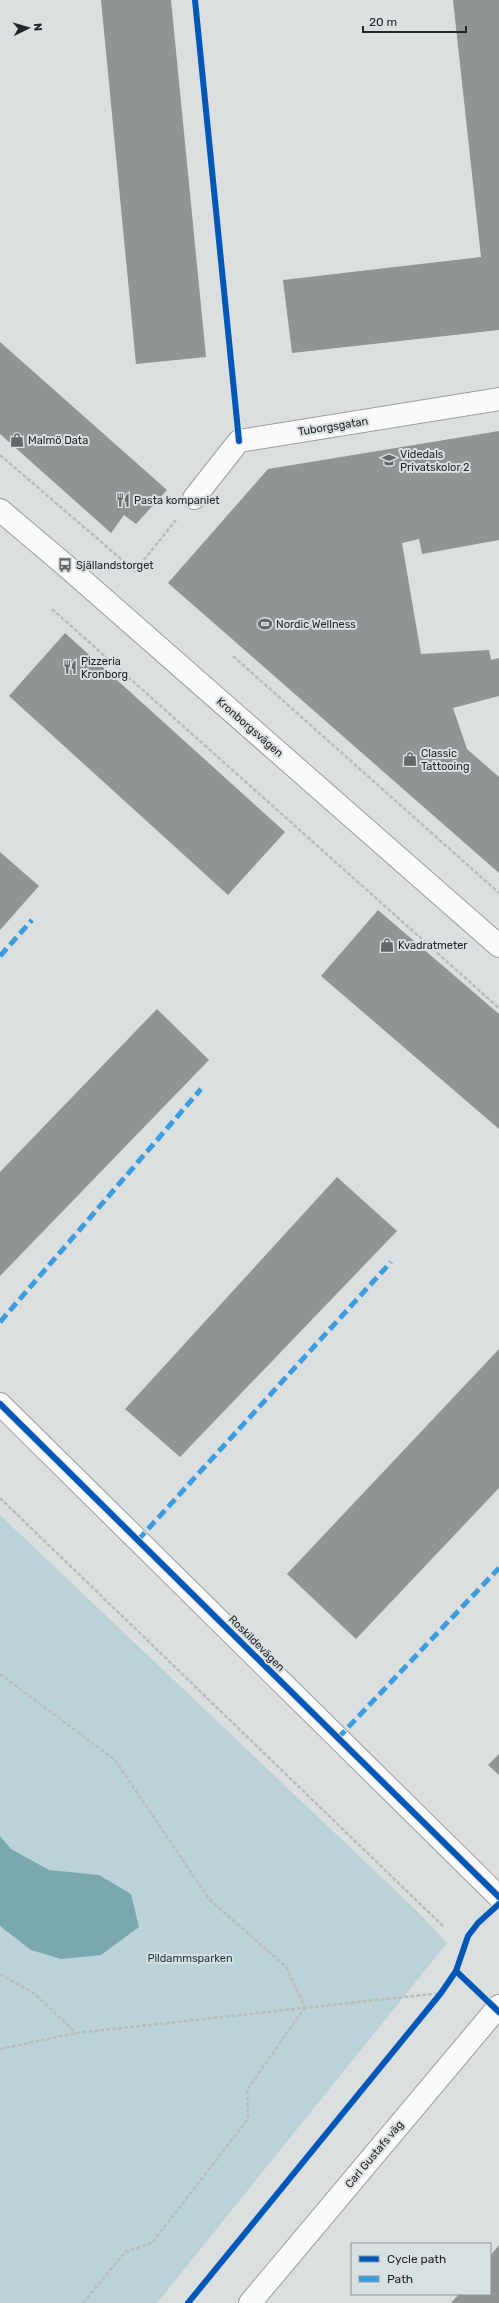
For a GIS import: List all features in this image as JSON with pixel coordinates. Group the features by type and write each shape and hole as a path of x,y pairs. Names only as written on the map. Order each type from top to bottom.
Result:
{"street":[{"name":"Tuborgsgatan","path":"194,498 239,441 499,399"},
{"name":"Kronborgsvägen","path":"0,510 83,580 499,946"},
{"name":"Roskildevägen","path":"0,1404 499,1898"},
{"name":"Carl Gustafs väg","path":"250,2303 499,2006"}],"path":[{"path":"0,455 135,570 194,498"},
{"path":"52,610 499,1008"},
{"path":"233,656 499,893"},
{"path":"0,1498 444,1927"},
{"path":"0,1674 115,1760 209,1899 286,1967 305,2007"},
{"path":"0,1974 35,1994 76,2033"},
{"path":"0,2049 76,2033 443,1990"},
{"path":"436,1999 443,1990"},
{"path":"84,2303 125,2252 152,2243 248,2119 247,2090 305,2007"}],"green space":[{"name":"Pildammsparken","path":"0,1515 416,1910 447,1943 157,2303 0,2303"}],"water":[{"path":"0,1836 11,1849 49,1870 99,1875 131,1894 139,1927 101,1955 61,1959 31,1950 0,1926"}],"building":[{"path":"101,0 171,0 206,357 136,364"},
{"path":"453,0 499,0 499,330 292,353 283,280 481,257"},
{"path":"0,342 167,490 136,524 124,515 111,533 0,434"},
{"path":"499,431 499,540 422,554 419,539 402,543 421,654 489,650 491,660 499,658 499,696 453,708 467,749 499,777 499,873 168,583 268,469"},
{"path":"65,633 285,832 228,895 9,696"},
{"path":"0,852 39,886 0,930"},
{"path":"378,910 499,1014 499,1129 321,976"},
{"path":"157,1009 209,1060 0,1276 0,1172"},
{"path":"337,1177 397,1231 180,1457 125,1409"},
{"path":"499,1349 499,1488 356,1639 287,1574"},
{"path":"499,1754 499,1775 488,1765"},
{"path":"499,2245 499,2303 451,2303 458,2295 491,2295 491,2255"}],"marked path":[{"path":"0,956 32,920"},
{"path":"0,1322 201,1089"},
{"path":"138,1540 391,1262"},
{"path":"338,1738 499,1568"}],"cycle path":[{"path":"195,0 239,441"},
{"path":"0,1404 499,1897"},
{"path":"188,2303 441,1993 456,1971 468,1936 478,1923 499,1904"},
{"path":"456,1971 499,2012"}],"place":[{"name":"Malmö Data","path":"17,440"},
{"name":"Videdals Privatskolor 2","path":"389,460"},
{"name":"Pasta kompaniet","path":"123,500"},
{"name":"Själlandstorget","path":"65,565"},
{"name":"Nordic Wellness","path":"265,624"},
{"name":"Pizzeria Kronborg","path":"70,667"},
{"name":"Classic Tattooing","path":"410,759"},
{"name":"Kvadratmeter","path":"387,945"}]}
